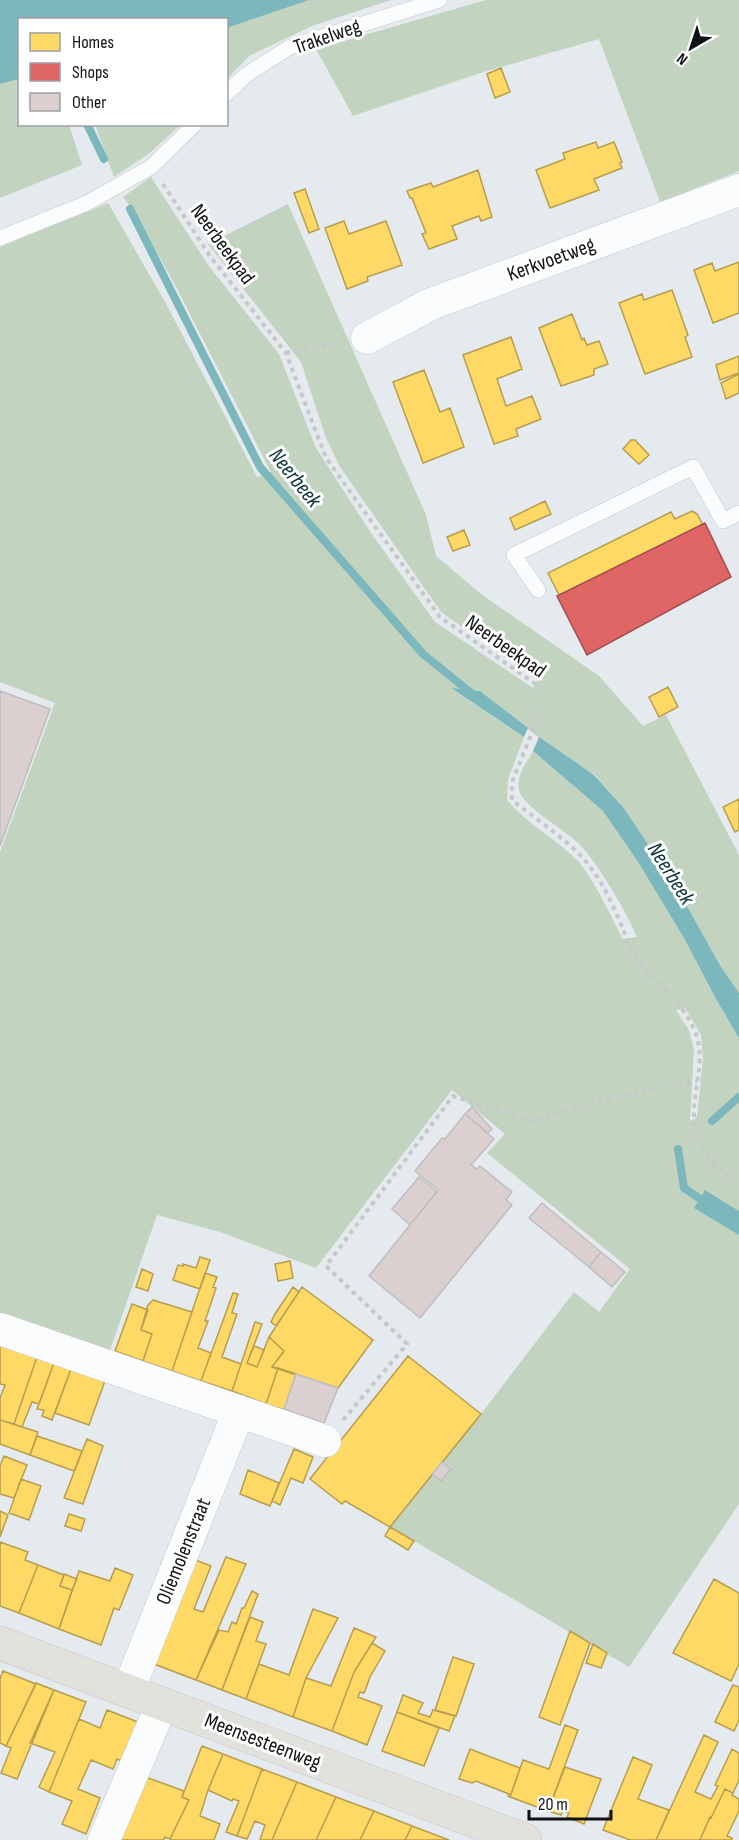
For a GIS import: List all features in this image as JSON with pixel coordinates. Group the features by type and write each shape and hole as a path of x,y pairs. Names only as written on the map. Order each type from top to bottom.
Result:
{"main road":[{"name":"Meensesteenweg","path":"0,1643 525,1840"}],"street":[{"name":"Kerkvoetweg","path":"367,338 431,304 739,190"},
{"path":"0,1329 325,1441"},
{"name":"Oliemolenstraat","path":"128,1691 239,1411"},
{"path":"104,1840 162,1704"}],"lane":[{"name":"Trakelweg","path":"228,92 246,75 290,47 439,0"},
{"path":"0,238 87,203 151,167 193,126"},
{"path":"538,590 514,555 693,467 723,521 739,513"}],"path":[{"name":"Neerbeekpad","path":"151,167 210,256 286,353 326,458 440,617 544,690 545,700 512,782 512,800 576,851 595,872 623,928 632,953 672,997 694,1028 699,1046 692,1117 697,1138 709,1158 739,1184"},
{"path":"286,353 367,338"},
{"path":"325,1441 407,1344 326,1266 453,1096 533,1121 616,1096 697,1082"}],"green space":[{"path":"309,0 391,0 312,26 249,56 228,78 228,28"},
{"path":"486,0 739,0 739,171 660,202 599,39 477,74 353,116 316,49"},
{"path":"18,79 18,126 69,126 82,165 0,198 0,84"},
{"path":"96,126 179,126 151,152 114,177"},
{"path":"151,177 208,265 279,354 316,448 371,533 435,622 533,688 537,680 441,612 340,467 326,438 301,362 208,244 288,204 426,515 436,556 481,594 599,676 643,726 666,715 739,855 739,993 721,967 674,883 623,807 595,775 552,748 480,691 452,689 524,737 508,779 507,800 583,867 623,939 637,937 627,915 588,854 575,840 522,797 518,785 519,780 533,751 603,811 638,862 684,938 739,1038 739,1211 705,1190 739,1235 739,1504 629,1667 390,1527 481,1414 574,1292 599,1312 630,1269 487,1153 505,1134 452,1090 316,1268 220,1232 157,1215 108,1356 0,1319 0,852 55,703 0,682 0,247 108,203 164,300 257,477 271,472 175,285 134,212 123,197","holes":["685,1008 701,1035 703,1058 697,1117 690,1121 694,1050 689,1030 676,1010"]}],"water":[{"path":"0,0 309,0 228,28 228,18 18,18 18,79 0,84"},
{"path":"451,688 480,691 528,728 524,737"},
{"path":"539,737 594,775 623,807 674,883 721,967 739,993 739,1038 684,938 638,862 603,811 533,751"},
{"path":"705,1190 739,1211 739,1235 694,1208"}],"building: Homes":[{"path":"501,68 510,92 495,98 487,74"},
{"path":"596,142 598,148 614,142 622,168 594,179 599,190 550,208 536,170 565,159 563,153"},
{"path":"478,170 492,217 481,221 479,216 452,226 457,239 429,249 422,234 426,233 407,191 431,183 433,187"},
{"path":"305,189 319,229 309,233 294,193"},
{"path":"344,221 349,234 386,221 402,265 367,277 368,281 347,289 325,228"},
{"path":"739,262 739,313 713,323 694,270 712,263 715,271"},
{"path":"672,290 688,335 685,337 692,357 645,374 619,303 642,294 644,300"},
{"path":"572,314 582,340 584,338 587,345 599,341 608,364 594,369 594,375 561,386 539,328"},
{"path":"511,337 522,369 497,379 506,406 532,396 541,419 516,429 518,436 494,444 463,355"},
{"path":"739,356 739,373 720,380 716,365"},
{"path":"424,370 440,412 450,408 464,447 423,463 393,382"},
{"path":"739,374 739,393 726,399 721,383"},
{"path":"631,440 635,440 649,455 639,464 623,449"},
{"path":"545,501 551,514 515,530 510,518"},
{"path":"692,511 697,514 703,525 559,595 548,573 671,512 675,519"},
{"path":"464,530 470,545 453,551 447,537"},
{"path":"668,687 678,707 659,717 649,697"},
{"path":"739,799 739,830 735,832 723,807"},
{"path":"200,1257 210,1260 200,1289 173,1280 178,1265 183,1266 183,1264 196,1268"},
{"path":"290,1261 293,1278 278,1281 275,1264"},
{"path":"142,1269 153,1274 148,1291 136,1287"},
{"path":"205,1273 217,1277 213,1287 216,1288 205,1321 208,1321 198,1348 211,1353 201,1381 172,1371"},
{"path":"293,1287 299,1292 276,1326 271,1322"},
{"path":"302,1287 373,1340 338,1388 272,1367 284,1351 269,1337"},
{"path":"233,1293 238,1294 232,1313 237,1314 222,1357 241,1364 232,1391 201,1381"},
{"path":"153,1300 192,1312 172,1371 143,1361 152,1334 141,1330 148,1305"},
{"path":"132,1304 148,1310 141,1330 152,1334 143,1361 115,1351"},
{"path":"255,1322 262,1324 247,1363 257,1367 269,1337 284,1351 272,1367 278,1368 266,1404 232,1391"},
{"path":"0,1340 38,1354 14,1424 0,1420 0,1398 5,1385 0,1384"},
{"path":"254,1346 264,1350 257,1367 247,1363"},
{"path":"38,1354 55,1360 39,1404 32,1402 22,1427 14,1424"},
{"path":"408,1356 481,1414 390,1527 345,1501 342,1504 310,1479"},
{"path":"55,1360 72,1366 52,1420 42,1416 44,1410 37,1409"},
{"path":"72,1366 106,1378 89,1425 55,1413"},
{"path":"278,1368 296,1374 284,1410 266,1404"},
{"path":"0,1420 38,1432 30,1455 0,1444"},
{"path":"37,1436 82,1451 74,1471 30,1455"},
{"path":"87,1439 103,1446 83,1504 64,1498"},
{"path":"294,1449 313,1457 303,1483 291,1478 280,1505 272,1501"},
{"path":"4,1456 27,1465 14,1498 0,1494 0,1466"},
{"path":"248,1470 279,1483 270,1506 240,1494"},
{"path":"21,1479 41,1486 29,1520 9,1513"},
{"path":"0,1511 8,1515 0,1537"},
{"path":"69,1514 85,1519 81,1531 65,1526"},
{"path":"390,1527 414,1541 408,1550 385,1536"},
{"path":"0,1542 28,1552 25,1560 38,1565 19,1613 0,1606"},
{"path":"226,1557 246,1564 196,1680 154,1664 193,1559 211,1566 194,1609 203,1612"},
{"path":"38,1565 64,1575 60,1586 72,1590 59,1629 19,1613"},
{"path":"115,1568 133,1575 119,1610 114,1608 101,1645 59,1629 79,1571 110,1581"},
{"path":"64,1574 77,1579 72,1590 60,1586"},
{"path":"714,1579 739,1593 739,1664 731,1681 673,1653"},
{"path":"252,1591 258,1594 222,1690 196,1680 219,1630 228,1632 232,1622 236,1624"},
{"path":"313,1609 338,1618 306,1678 293,1717 246,1699 259,1664 289,1675"},
{"path":"250,1617 263,1622 256,1641 266,1644 246,1699 222,1690"},
{"path":"354,1628 376,1637 354,1672 332,1731 293,1717 306,1678 331,1686"},
{"path":"570,1631 590,1643 560,1725 539,1717"},
{"path":"372,1643 385,1651 364,1693 360,1692 358,1697 382,1706 367,1745 332,1731 354,1672"},
{"path":"593,1644 607,1653 601,1668 586,1663"},
{"path":"453,1657 474,1664 456,1716 435,1710"},
{"path":"3,1671 36,1684 6,1746 0,1743 0,1679"},
{"path":"36,1683 54,1690 17,1779 1,1773 11,1748 6,1746"},
{"path":"733,1685 739,1687 739,1720 734,1731 715,1722"},
{"path":"54,1690 86,1702 49,1792 39,1787 55,1752 30,1743"},
{"path":"403,1695 423,1703 418,1713 430,1717 433,1710 455,1716 449,1731 397,1712"},
{"path":"107,1710 143,1724 127,1763 117,1759 113,1769 91,1760 78,1789 100,1798 86,1834 62,1824 72,1801 49,1792 79,1719 100,1728"},
{"path":"397,1712 439,1728 424,1766 382,1751"},
{"path":"565,1725 578,1730 548,1811 510,1797 523,1760 549,1769"},
{"path":"704,1735 718,1742 695,1792 711,1799 732,1749 739,1753 739,1780 733,1793 725,1789 700,1840 656,1840"},
{"path":"202,1746 223,1754 200,1816 220,1824 214,1840 172,1840 170,1839 189,1800 182,1797"},
{"path":"470,1749 520,1768 510,1797 509,1794 476,1781 472,1783 459,1779"},
{"path":"223,1754 262,1769 237,1836 226,1832 239,1801 233,1799 232,1801 208,1790"},
{"path":"633,1757 652,1765 638,1799 669,1810 656,1840 630,1840 603,1830"},
{"path":"565,1767 601,1779 584,1824 567,1817 569,1813 563,1810 561,1815 548,1811"},
{"path":"262,1769 297,1782 272,1840 260,1840 265,1825 255,1821 247,1839 237,1836"},
{"path":"140,1775 184,1791 182,1797 189,1800 170,1839 165,1837 164,1840 113,1840"},
{"path":"297,1782 336,1797 316,1840 272,1840"},
{"path":"725,1789 739,1799 739,1811 727,1836 732,1840 700,1840 710,1817"},
{"path":"336,1797 374,1811 360,1840 316,1840"},
{"path":"374,1811 412,1826 405,1840 360,1840"},
{"path":"412,1826 449,1840 405,1840"}],"building: Shops":[{"path":"705,523 731,577 587,655 557,596"}],"building: Other":[{"path":"0,691 50,709 0,846"},
{"path":"472,1107 492,1129 488,1133 465,1114"},
{"path":"465,1114 494,1139 471,1165 477,1169 480,1166 512,1192 506,1200 512,1205 420,1318 369,1276 438,1190 415,1171"},
{"path":"419,1177 437,1192 410,1225 392,1209"},
{"path":"542,1203 601,1252 589,1267 529,1218"},
{"path":"601,1252 625,1272 612,1287 589,1267"},
{"path":"296,1374 338,1388 324,1423 284,1409"},
{"path":"442,1462 451,1469 441,1481 432,1474"}],"waterway":[{"name":"Neerbeek","path":"88,126 104,159"},
{"name":"Neerbeek","path":"130,209 260,467 423,654 475,696"},
{"name":"Neerbeek","path":"712,1121 739,1097"},
{"name":"Neerbeek","path":"678,1149 684,1188 709,1205"}]}
